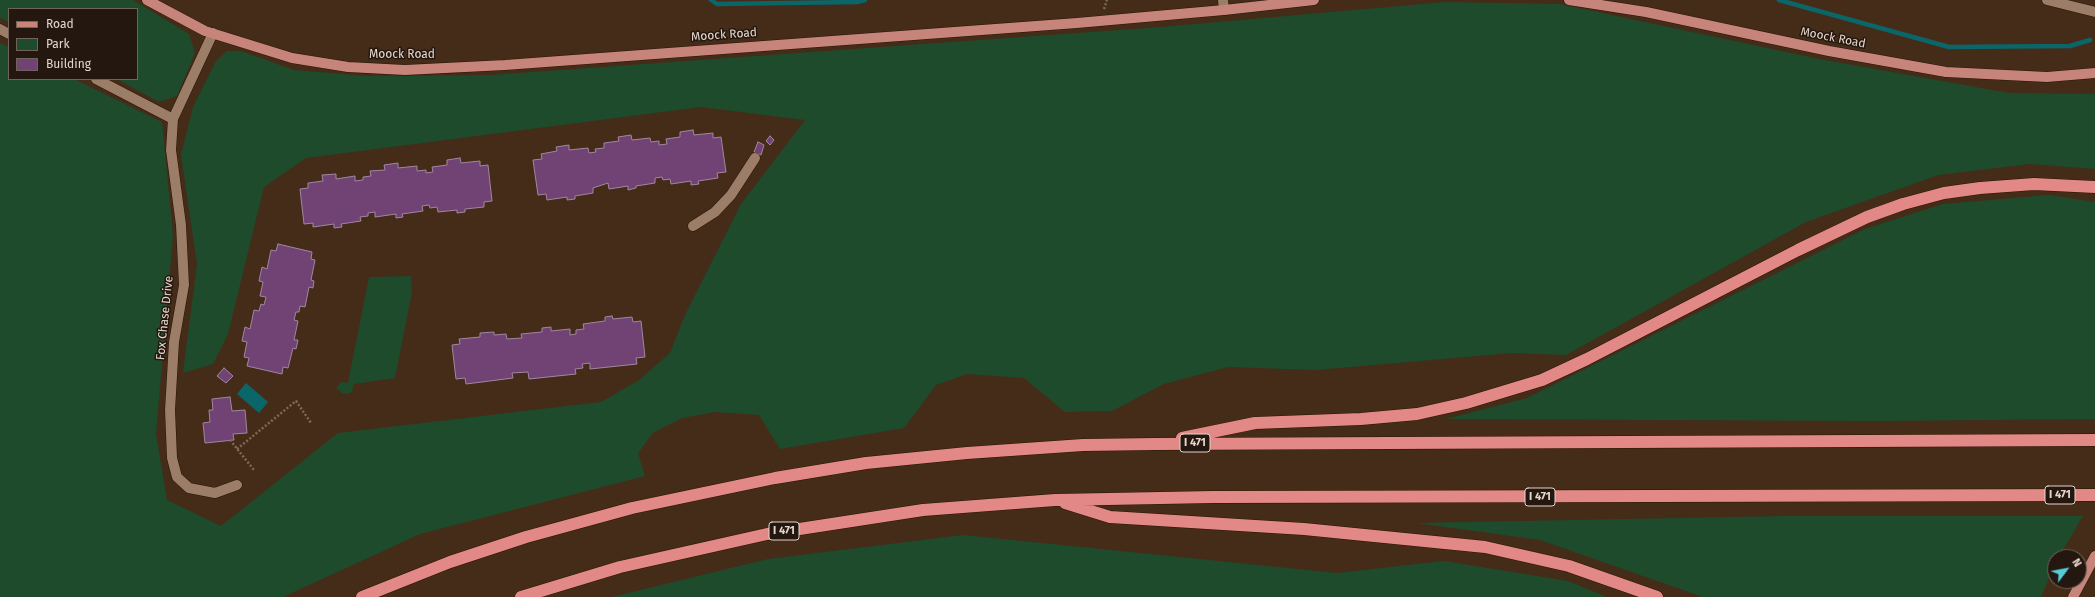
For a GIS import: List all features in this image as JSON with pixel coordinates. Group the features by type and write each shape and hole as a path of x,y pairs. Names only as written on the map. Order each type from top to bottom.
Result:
{"highway":[{"path":"1156,444 1255,423 1368,418 1417,414 1466,404 1542,380 1594,356 1798,250 1867,218 1903,204 1944,193 1980,188 2034,184 2095,187"},
{"name":"I 471","path":"362,597 450,562 526,537 632,508 768,479 866,463 967,453 1083,445 1156,444 2095,440"},
{"name":"I 471","path":"521,597 620,567 767,534 923,510 1055,500 1213,497 2095,495"},
{"path":"1055,500 1110,517 1304,529 1485,547 1569,566 1657,597"}],"main road":[{"name":"Moock Road","path":"147,0 192,24 213,33 292,58 348,67 405,70 883,38 1224,5 1314,0"},
{"name":"Moock Road","path":"1569,0 1646,12 1830,51 1946,72 2040,77 2095,73"},
{"path":"2074,597 2095,556"}],"street":[{"path":"2047,0 2095,12"},
{"name":"Fox Chase Drive","path":"213,33 173,119 171,150 181,225 184,285 174,342 170,410 172,458 176,478 189,488 215,494 237,485"},
{"path":"98,80 173,119"},
{"path":"692,226 715,212 731,195 755,158"}],"path":[{"path":"237,450 296,401 311,423"},
{"path":"230,440 254,470"}],"green space":[{"path":"0,0 133,0 189,34 195,53 177,96 159,102 119,80 138,80 138,8 8,8 8,22 0,18"},
{"path":"1445,2 1560,4 1819,59 2009,93 2095,94 2095,169 2030,164 1938,175 1806,222 1566,355 1512,353 1316,370 1228,367 1164,384 1112,411 1065,412 1024,378 967,374 936,385 904,428 780,449 759,415 715,412 682,418 653,433 638,453 645,476 420,534 283,597 0,597 0,43 8,47 8,80 76,80 162,122 173,235 156,434 167,500 221,526 338,433 601,402 639,380 670,353 685,315 741,204 805,120 701,107 306,158 264,187 228,334 213,364 183,373 197,264 181,155 193,107 216,61 227,51 241,51 294,70 366,76 491,75 1161,27"},
{"path":"2049,195 2095,202 2095,419 1877,421 1446,419 1527,398 1865,229 1943,204"},
{"path":"411,276 412,292 395,378 354,384 352,392 347,394 342,393 336,388 341,382 348,383 369,277"},
{"path":"1784,516 2083,516 2064,549 2047,549 2047,583 2041,597 1703,597 1540,540 1416,523"},
{"path":"963,535 1337,573 1444,561 1568,581 1607,597 612,597 768,559"}],"water":[{"path":"246,383 268,402 259,413 237,394"}],"building":[{"path":"693,130 694,135 713,133 713,138 721,137 726,172 717,173 718,178 698,181 699,184 691,185 691,181 671,184 670,179 663,180 662,177 655,178 655,183 636,186 636,188 628,190 628,186 609,189 608,183 593,188 593,193 575,196 575,199 567,200 567,197 547,200 546,194 538,195 533,160 542,159 541,154 557,151 556,147 569,145 569,150 588,148 589,153 596,152 595,149 604,148 604,143 619,141 618,137 631,135 632,140 650,138 651,142 659,141 659,145 667,144 666,139 680,137 680,132"},
{"path":"770,136 774,140 770,145 766,141"},
{"path":"758,142 764,145 761,155 754,152"},
{"path":"460,158 461,163 480,161 480,166 488,165 492,201 484,202 484,207 465,209 465,212 457,213 457,210 438,212 437,207 430,208 429,205 422,206 423,211 402,214 403,217 396,218 396,214 375,217 375,212 368,213 368,216 360,217 361,221 341,224 342,227 334,228 334,224 313,227 313,223 304,224 300,189 308,188 308,183 323,181 322,175 336,174 336,179 355,176 355,181 363,180 363,177 371,176 370,171 385,170 384,165 398,163 398,168 417,166 417,171 426,170 426,173 433,172 432,167 447,165 447,160"},
{"path":"278,244 312,252 311,259 315,260 311,280 314,281 313,288 309,287 305,307 300,306 299,312 296,312 294,320 298,321 294,340 298,340 296,349 293,348 288,368 283,367 282,374 247,366 249,358 244,357 247,342 242,341 245,327 250,329 254,310 259,311 261,304 264,305 266,297 260,296 263,282 259,281 262,267 267,269 271,250 276,251"},
{"path":"612,316 613,319 632,317 633,322 641,321 645,357 636,358 637,364 590,369 590,363 582,364 583,368 575,369 576,374 529,379 528,372 512,373 513,378 466,384 465,378 456,379 452,345 460,344 459,339 480,337 480,333 494,332 494,335 506,334 507,339 522,338 521,334 542,332 542,328 551,327 551,331 570,329 570,335 576,334 576,330 584,329 583,324 605,321 605,317"},
{"path":"224,368 233,376 226,383 217,376"},
{"path":"230,397 232,411 245,410 247,433 233,434 234,440 205,443 203,423 210,422 209,410 213,410 212,399"}],"waterway":[{"path":"711,0 717,4 857,2 865,0"},
{"path":"1779,0 1949,47 2070,46 2090,40"}]}
